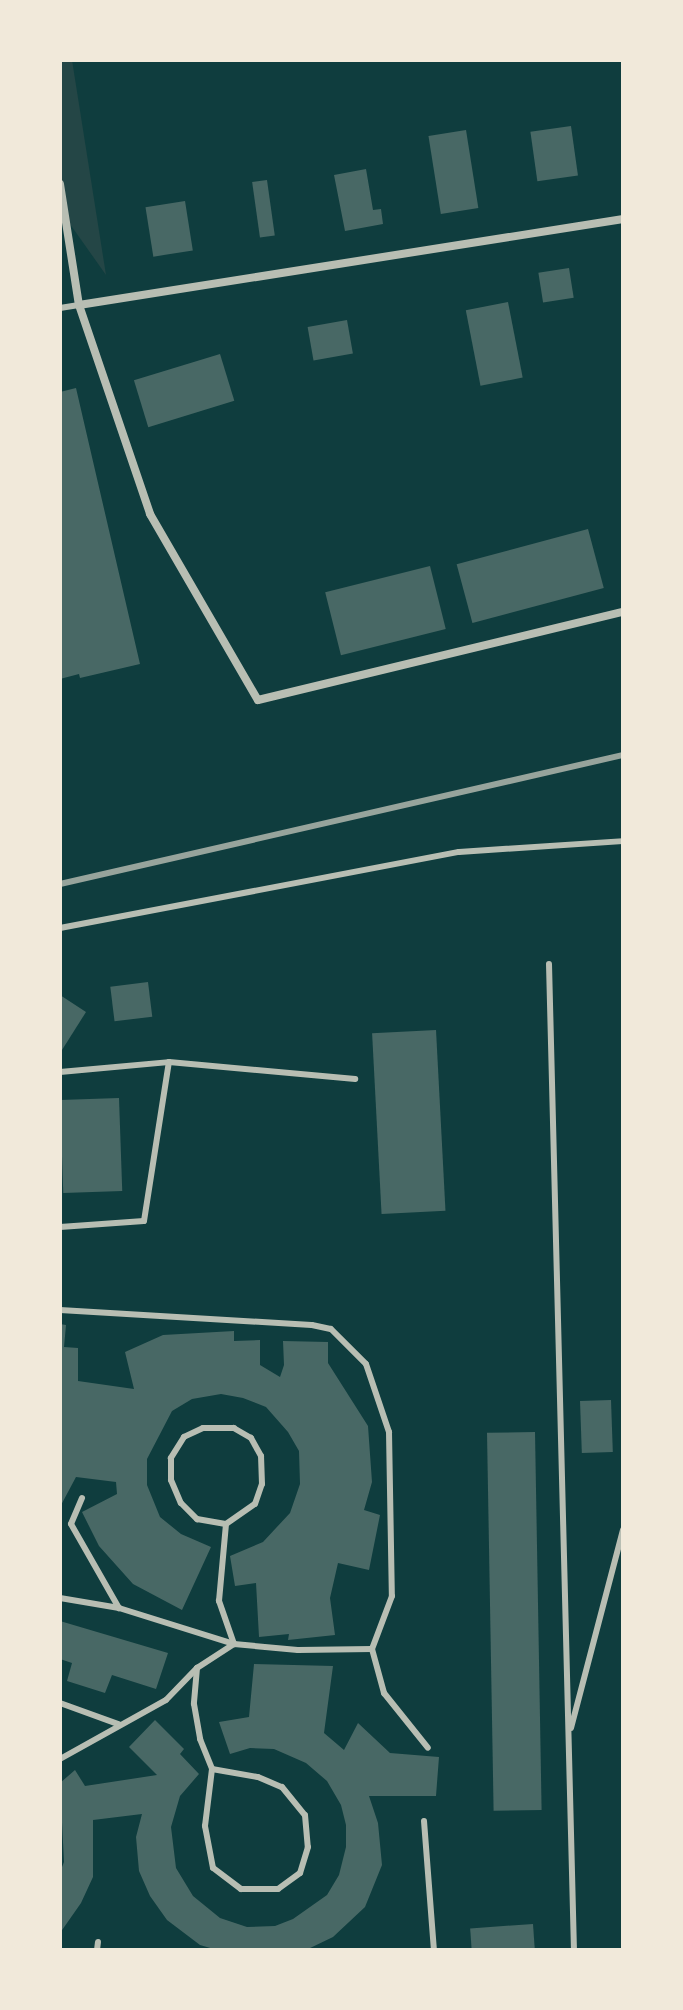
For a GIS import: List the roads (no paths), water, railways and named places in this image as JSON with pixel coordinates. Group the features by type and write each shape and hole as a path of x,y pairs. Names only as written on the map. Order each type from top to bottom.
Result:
{"street":[{"path":"60,184 79,305 150,514 258,700 623,612"},
{"path":"79,305 623,219"}],"lane":[{"path":"60,308 79,305"},
{"path":"60,928 459,852 623,841"},
{"path":"549,964 574,1950"},
{"path":"60,1072 169,1062 355,1079"},
{"path":"60,1227 144,1221 169,1062"},
{"path":"60,1310 312,1325 331,1329 366,1364 389,1432 392,1596 372,1649 384,1693 428,1748"},
{"path":"203,1428 234,1428 251,1438 261,1456 262,1484 255,1504 226,1524 197,1519 181,1503 171,1480 171,1458 184,1437 203,1428"},
{"path":"82,1498 71,1524 119,1608"},
{"path":"226,1524 219,1601 234,1644"},
{"path":"569,1738 623,1530"},
{"path":"60,1598 119,1608 234,1644 298,1650 372,1649"},
{"path":"60,1759 166,1700 197,1668 234,1644"},
{"path":"197,1668 194,1704 200,1739 212,1769 205,1826 213,1868 241,1889 278,1889 300,1873 308,1847 305,1815 282,1787 258,1777 212,1769"},
{"path":"60,1703 118,1724"},
{"path":"424,1821 434,1950"}],"railway":[{"path":"60,884 623,755"}]}
